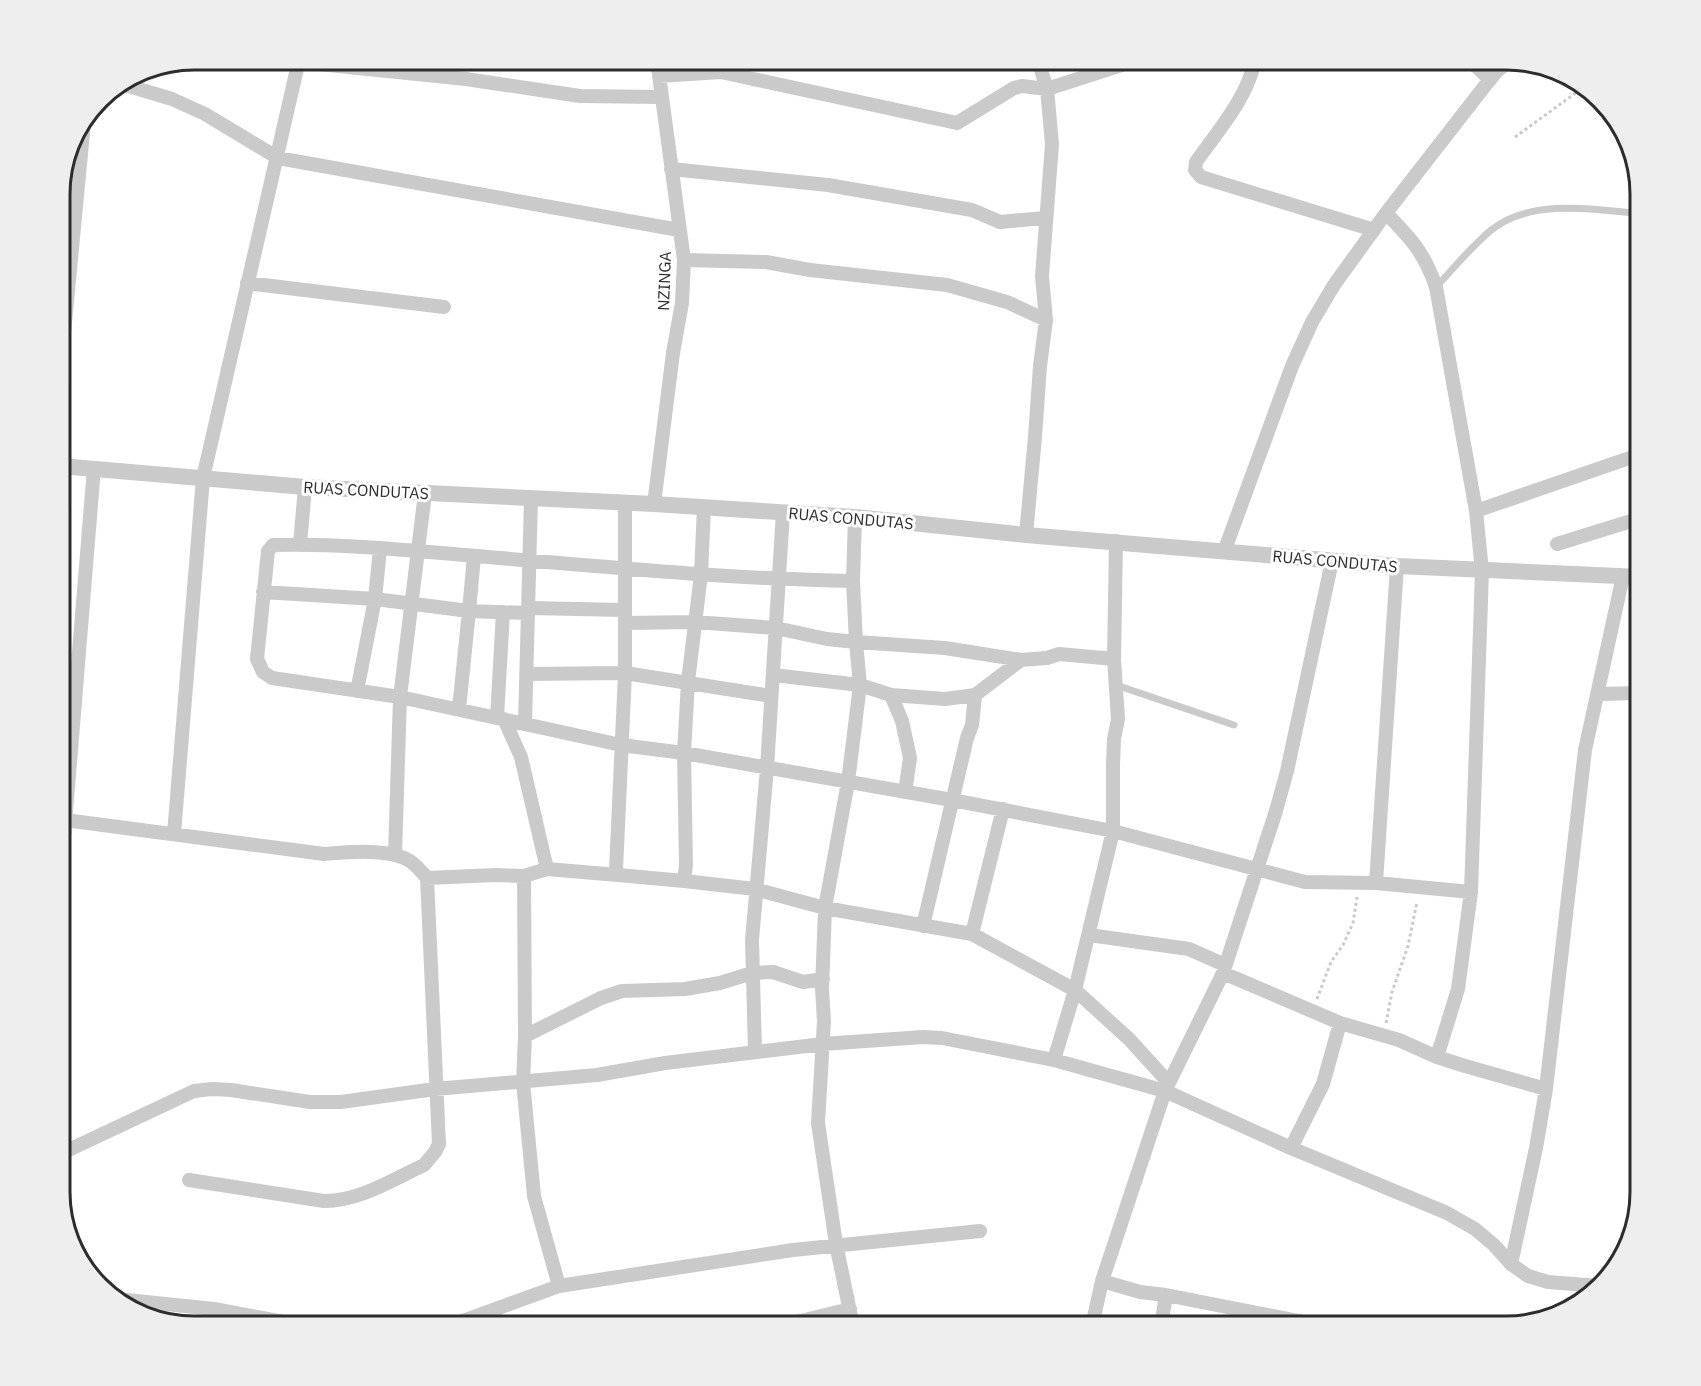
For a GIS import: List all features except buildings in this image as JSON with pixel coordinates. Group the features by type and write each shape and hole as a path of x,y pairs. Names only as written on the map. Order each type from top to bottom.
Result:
{"street":[{"path":"174,834 203,478 297,70"},
{"path":"378,70 580,96 661,97"},
{"name":"NZINGA","path":"654,504 673,353 682,303 684,260 658,70"},
{"path":"1026,535 1046,320 1042,276 1052,144 1047,89 1041,70"},
{"path":"659,76 722,72 957,123 1014,88 1022,86 1047,89 1106,70"},
{"path":"1251,70 1235,107 1196,162 1195,170 1201,177 1374,230"},
{"path":"1480,70 1490,80"},
{"path":"1224,552 1292,366 1312,321 1334,285 1386,213 1490,80 1501,70"},
{"path":"133,87 172,99 206,114 278,158 679,230"},
{"path":"71,212 81,146"},
{"path":"671,169 828,185 972,210 1000,222 1045,218"},
{"path":"1386,213 1416,244 1428,265 1436,287 1476,511 1482,570 1471,892 1458,989 1437,1057"},
{"path":"684,260 766,262 810,270 947,285 1007,302 1046,320"},
{"path":"247,283 444,307"},
{"path":"1476,511 1630,458"},
{"name":"RUAS CONDUTAS","path":"71,467 305,487 625,502 855,517 1026,535 1397,566 1630,576"},
{"path":"71,747 94,468"},
{"path":"300,544 305,487"},
{"path":"395,855 400,697 425,493"},
{"path":"525,724 531,498"},
{"path":"618,875 616,870 625,673 623,640 625,502"},
{"path":"684,881 686,865 684,753 688,682 701,574 704,507"},
{"path":"755,1052 752,973 755,889 767,768 783,512"},
{"path":"851,1316 836,1244 818,1123 823,1044 825,908 848,782 860,685 853,581 855,517"},
{"path":"1557,544 1630,521"},
{"path":"1054,1060 1075,990 1113,831 1114,739 1118,719 1114,659 1116,541"},
{"path":"853,581 701,574 418,551 300,544 273,546 269,548 257,659 263,672 272,678 400,697 621,745 684,753 1003,809 1113,831 1305,882 1376,884 1471,892"},
{"path":"357,691 375,599 380,549"},
{"path":"459,709 474,556"},
{"path":"1094,1316 1102,1281 1167,1087 1224,969 1276,811 1287,771 1332,561"},
{"path":"1376,884 1397,566"},
{"path":"1511,1264 1546,1089 1585,750 1623,576"},
{"path":"263,592 375,599 469,611 528,611 625,616 776,628 827,639 945,648 1021,660 1047,658 1059,654 1114,659"},
{"path":"503,612 500,719 521,757 547,869"},
{"path":"773,675 860,685 891,694 945,699 975,695 1021,660"},
{"path":"526,674 625,673 771,696"},
{"path":"1596,694 1630,693"},
{"path":"891,694 902,721 910,758 905,792"},
{"path":"923,926 966,738 972,725 975,695"},
{"path":"972,934 1003,809"},
{"path":"71,821 324,854 347,852 395,855 409,860 427,878 439,1144 431,1158 424,1165 354,1197 339,1201 324,1201 189,1180"},
{"path":"427,878 496,874 524,876 547,869 684,881 755,889 825,908 972,934 1075,990 1129,1039 1167,1087"},
{"path":"524,876 523,1082 536,1204 559,1286"},
{"path":"1089,935 1189,949 1224,969 1312,1012 1340,1023 1383,1035 1437,1057 1546,1089"},
{"path":"525,1036 613,993 622,991 685,989 720,983 752,973 773,972 803,982 823,979"},
{"path":"1291,1148 1323,1084 1340,1023"},
{"path":"71,1149 194,1091 231,1090 310,1102 341,1102 435,1089 597,1075 665,1063 823,1044 931,1037 1054,1060 1167,1087 1291,1148 1448,1213 1475,1229 1511,1264 1528,1276 1548,1282 1587,1285"},
{"path":"476,1316 559,1286 836,1244 980,1231"},
{"path":"1102,1281 1140,1292 1273,1316"},
{"path":"1163,1316 1166,1295"},
{"path":"146,1306 214,1309 252,1316"},
{"path":"821,1316 850,1309"}],"lane":[{"path":"1436,287 1491,230 1518,214 1568,208 1630,213"},
{"path":"1116,685 1234,725"}],"path":[{"path":"1515,137 1576,92"},
{"path":"1312,1012 1331,962 1343,945 1353,923 1359,883"},
{"path":"1383,1035 1392,992 1408,946 1420,888"}]}
